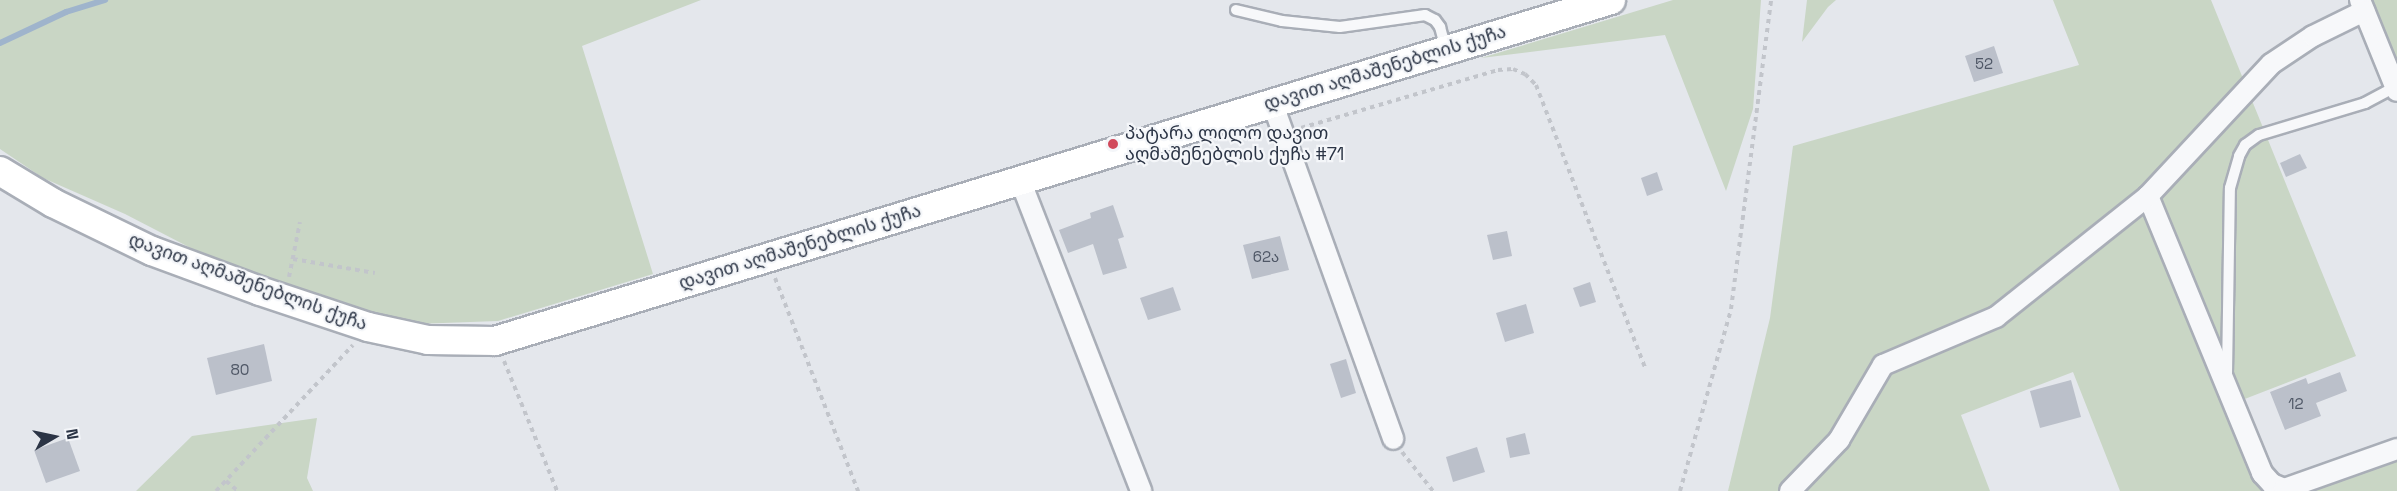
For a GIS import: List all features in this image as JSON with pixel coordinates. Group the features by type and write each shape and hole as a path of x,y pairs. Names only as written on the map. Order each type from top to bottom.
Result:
{"street":[{"name":"დავით აღმაშენებლის ქუჩა","path":"0,171 53,203 152,251 285,299 368,327 428,340 495,341 1611,0"},
{"path":"1790,491 1839,440 1882,365 1996,316 2148,196 2271,64 2313,36 2362,6 2396,89"},
{"path":"1272,102 1393,439"},
{"path":"1020,180 1141,491"},
{"path":"2148,196 2262,473 2272,484 2284,489 2397,449"}],"lane":[{"path":"1236,10 1282,21 1340,27 1425,15 1435,20 1440,27 1446,50"},
{"path":"2227,387 2230,188 2239,156 2245,145 2259,135 2365,103 2396,89"}],"path":[{"path":"1680,491 1731,309 1771,0"},
{"path":"1283,133 1498,70 1513,69 1525,74 1536,85 1646,370"},
{"path":"285,299 300,222"},
{"path":"767,258 858,491"},
{"path":"293,259 375,273"},
{"path":"216,491 368,327"},
{"path":"495,341 557,491"},
{"path":"1393,439 1426,486 1432,491"},
{"path":"226,481 238,491"}],"green space":[{"path":"0,0 701,0 582,46 653,274 498,321 415,324 337,303 212,259 125,214 43,178 0,149"},
{"path":"1673,0 1761,0 1753,109 1726,191 1665,35 1481,58"},
{"path":"1807,0 1836,0 1828,7 1802,42"},
{"path":"2053,0 2211,0 2356,356 2224,407 2260,483 2272,491 2120,491 2073,372 1961,415 1990,491 1728,491 1770,318 1793,146 2079,65"},
{"path":"2372,0 2397,0 2397,62"},
{"path":"317,418 307,478 313,491 136,491 192,436"},
{"path":"2397,458 2397,491 2299,491"}],"building":[{"path":"1994,46 2003,73 1974,82 1965,56"},
{"path":"2300,154 2307,168 2286,177 2280,163"},
{"path":"1657,172 1663,190 1647,196 1641,178"},
{"path":"1113,205 1124,237 1118,239 1127,268 1103,275 1093,244 1068,253 1059,230 1091,218 1090,213"},
{"path":"1507,231 1512,256 1493,260 1487,235"},
{"path":"1280,236 1289,270 1252,279 1243,245"},
{"path":"1590,282 1596,302 1580,307 1573,288"},
{"path":"1173,287 1181,310 1148,320 1140,298"},
{"path":"1526,304 1534,333 1505,342 1496,313"},
{"path":"264,344 272,381 216,395 207,358"},
{"path":"1346,359 1356,393 1341,398 1330,364"},
{"path":"2340,372 2347,391 2316,403 2321,416 2285,430 2270,392 2306,378 2308,384"},
{"path":"2071,380 2081,417 2040,428 2030,391"},
{"path":"1525,433 1530,454 1510,458 1506,438"},
{"path":"68,438 80,471 46,483 34,450"},
{"path":"1477,447 1485,472 1453,482 1446,457"}],"waterway":[{"path":"0,43 66,12 105,0"}],"place":[{"name":"პატარა ლილო დავით აღმაშენებლის ქუჩა #71","path":"1113,144"}]}
